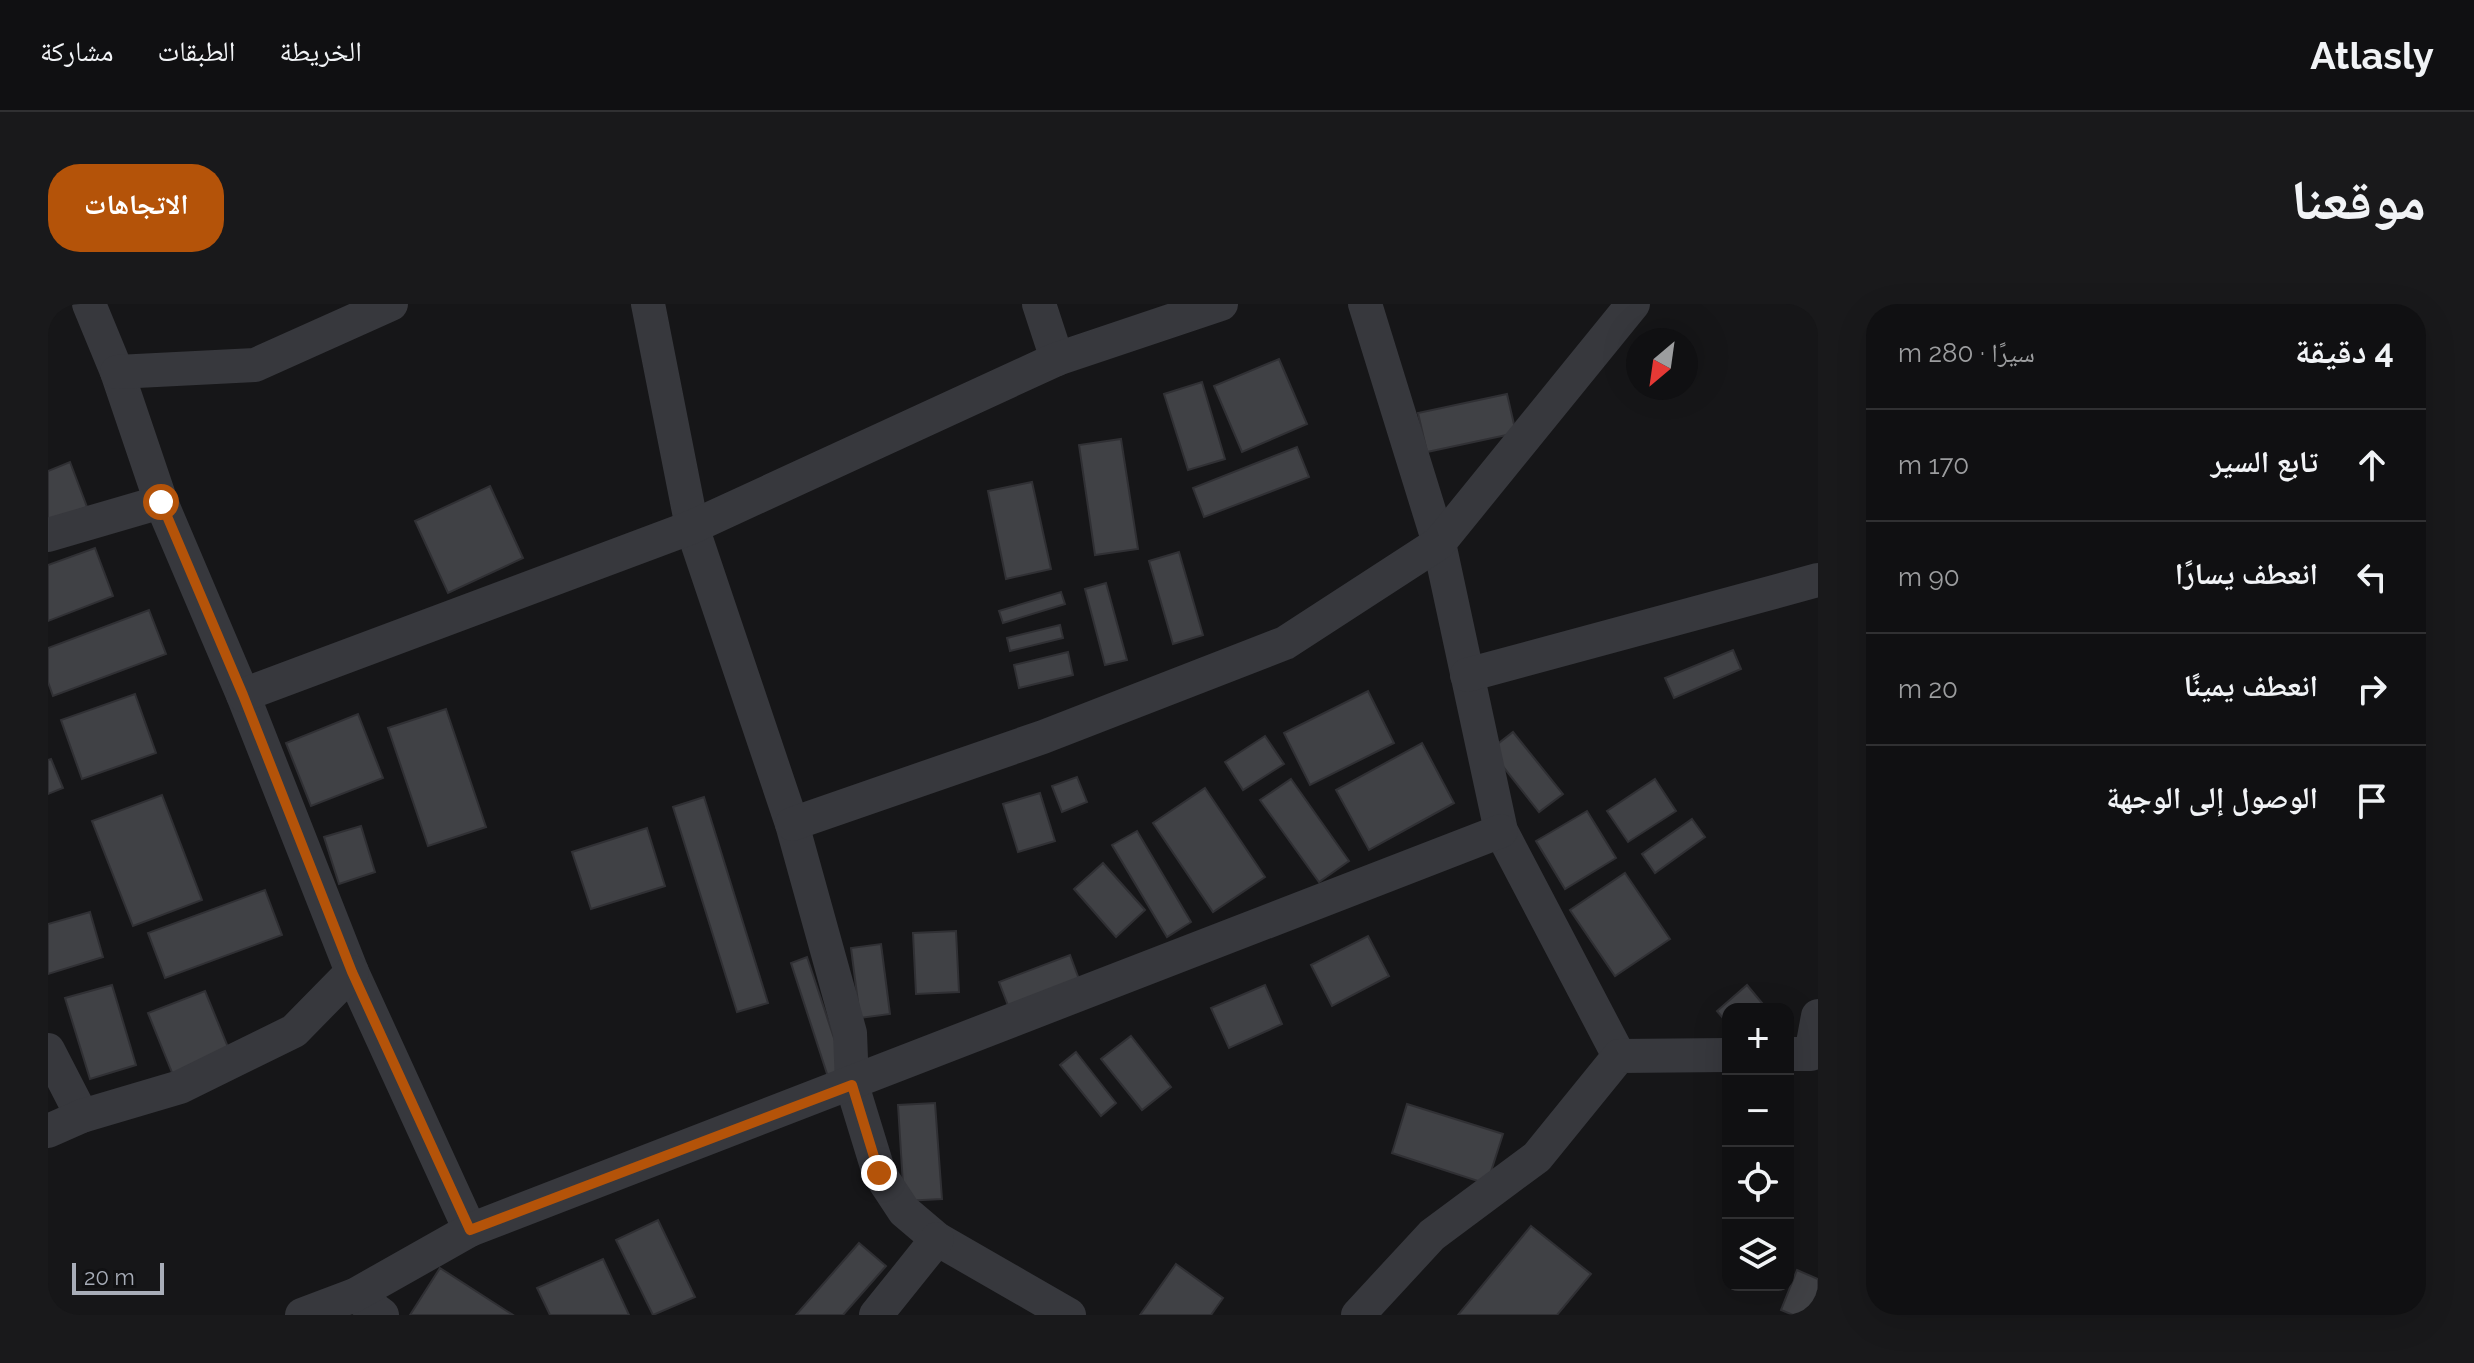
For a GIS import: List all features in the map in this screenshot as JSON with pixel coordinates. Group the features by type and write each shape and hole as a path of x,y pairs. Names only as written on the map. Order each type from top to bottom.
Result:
{"street":[{"path":"89,304 117,372 161,502 243,695 352,972 470,1230"},
{"path":"117,372 255,365 391,304"},
{"path":"648,304 692,527 792,824 850,1033 852,1085 879,1173 904,1211 937,1239 1069,1315"},
{"path":"1039,304 1057,359"},
{"path":"243,695 692,527 1057,359 1221,304"},
{"path":"1365,304 1439,543 1501,831 1619,1056"},
{"path":"792,824 1043,737 1285,643 1439,543 1633,304"},
{"path":"48,535 161,502"},
{"path":"1467,675 1818,580"},
{"path":"302,1315 355,1295 470,1230 852,1085 1501,831"},
{"path":"48,1131 82,1116 180,1087 294,1031 352,972"},
{"path":"1794,1054 1811,1054 1818,1016"},
{"path":"48,1050 82,1116"},
{"path":"1619,1056 1722,1055"},
{"path":"1358,1315 1432,1235 1537,1157 1619,1056"},
{"path":"876,1315 937,1239"},
{"path":"355,1295 382,1315"}],"building":[{"path":"1279,359 1307,424 1242,452 1214,386"},
{"path":"1202,382 1225,459 1188,470 1164,394"},
{"path":"1507,394 1516,433 1427,452 1418,413"},
{"path":"1121,439 1138,549 1095,555 1079,445"},
{"path":"1297,447 1309,477 1204,517 1193,488"},
{"path":"70,462 87,507 48,522 48,471"},
{"path":"1032,482 1051,569 1006,579 988,491"},
{"path":"490,486 523,558 448,593 415,521"},
{"path":"95,548 113,596 48,621 48,565"},
{"path":"1179,552 1203,635 1173,644 1149,561"},
{"path":"1106,583 1127,660 1105,665 1085,589"},
{"path":"1061,592 1065,604 1003,623 999,611"},
{"path":"149,610 166,654 53,696 48,682 48,648"},
{"path":"1060,625 1063,638 1010,651 1007,638"},
{"path":"1733,650 1741,669 1674,698 1665,678"},
{"path":"1068,652 1073,675 1019,688 1014,665"},
{"path":"1368,691 1394,743 1310,785 1284,733"},
{"path":"135,694 156,753 82,779 61,720"},
{"path":"446,709 486,827 428,846 388,728"},
{"path":"358,714 383,778 311,806 286,743"},
{"path":"1513,732 1563,794 1539,812 1490,750"},
{"path":"1265,736 1284,764 1243,790 1225,762"},
{"path":"1422,743 1454,803 1369,850 1336,790"},
{"path":"51,759 63,788 48,794 48,760"},
{"path":"1077,777 1087,802 1062,812 1052,786"},
{"path":"1291,779 1349,861 1319,882 1260,800"},
{"path":"1655,779 1676,811 1628,842 1607,811"},
{"path":"1205,788 1265,877 1213,912 1153,823"},
{"path":"1040,793 1055,841 1018,852 1003,804"},
{"path":"162,795 202,900 133,926 92,821"},
{"path":"704,797 768,1003 737,1012 673,807"},
{"path":"1587,811 1616,858 1565,889 1536,841"},
{"path":"1692,819 1705,837 1655,873 1642,854"},
{"path":"361,826 375,872 339,884 324,837"},
{"path":"647,828 665,886 591,909 572,852"},
{"path":"1137,831 1191,922 1167,937 1112,845"},
{"path":"1103,863 1145,910 1116,937 1074,889"},
{"path":"1625,873 1670,939 1615,976 1570,910"},
{"path":"265,890 282,935 165,978 148,933"},
{"path":"90,912 103,957 48,974 48,924"},
{"path":"956,931 959,992 916,994 913,933"},
{"path":"1368,936 1389,976 1332,1006 1311,965"},
{"path":"881,944 890,1014 860,1018 851,948"},
{"path":"1070,955 1080,982 1009,1008 999,982"},
{"path":"807,957 846,1074 829,1080 791,963"},
{"path":"112,985 136,1065 90,1079 65,998"},
{"path":"1265,985 1282,1024 1229,1048 1211,1008"},
{"path":"1747,985 1762,1003 1726,1003"},
{"path":"205,991 230,1052 173,1075 148,1013"},
{"path":"1131,1036 1171,1087 1142,1110 1101,1059"},
{"path":"1076,1052 1116,1103 1101,1116 1060,1065"},
{"path":"935,1103 942,1199 904,1201 898,1105"},
{"path":"1407,1104 1503,1134 1487,1184 1392,1153"},
{"path":"658,1220 695,1297 653,1315 616,1240"},
{"path":"1531,1226 1591,1274 1557,1315 1458,1315"},
{"path":"859,1243 886,1266 843,1315 796,1315"},
{"path":"603,1259 629,1315 550,1315 537,1288"},
{"path":"1176,1264 1223,1298 1211,1315 1140,1315"},
{"path":"440,1268 513,1315 410,1315"},
{"path":"1797,1270 1818,1279 1818,1315 1793,1315 1781,1310 1789,1291 1794,1291"}],"route":[{"path":"161,502 243,695 352,972 470,1230 852,1085 879,1173"}]}
